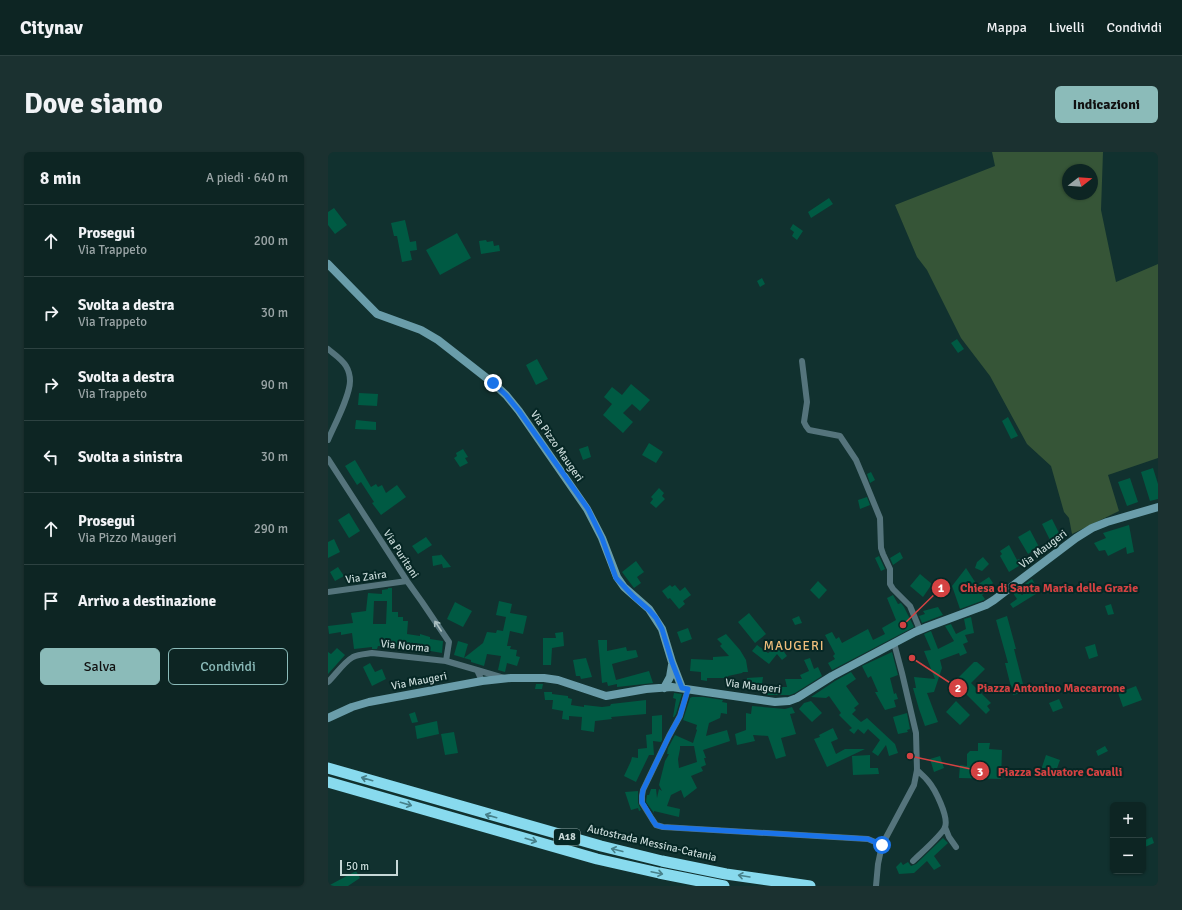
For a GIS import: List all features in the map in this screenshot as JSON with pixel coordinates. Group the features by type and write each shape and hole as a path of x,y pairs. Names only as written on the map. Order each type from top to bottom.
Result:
{"highway":[{"name":"Autostrada Messina-Catania","path":"328,768 601,846 662,861 726,874 810,886"},
{"name":"A18","path":"328,782 597,859 724,886"}],"street":[{"name":"Via Pizzo Maugeri","path":"328,264 377,314 421,330 438,340 487,378 506,395 519,411 588,509 602,538 616,578 656,618 662,629 672,662 685,689"},
{"path":"328,349 342,360 346,366 350,374 350,383 328,440"},
{"path":"802,361 807,402 804,422 809,430 840,436 856,460 880,518 881,548 890,569 890,584 910,606 920,630"},
{"name":"Via Puritani","path":"328,459 407,581 449,642 446,661"},
{"name":"Via Maugeri","path":"328,718 352,707 369,702 482,680 504,678 544,678 558,680 606,696 625,692 664,688 685,689 775,702 789,701 797,698 832,676 920,630 986,605 1076,538 1092,528 1158,507"},
{"name":"Via Zaira","path":"328,592 407,581"},
{"path":"876,886 882,845 914,785 917,770 916,733 894,643"},
{"name":"Via Norma","path":"328,682 353,657 372,653 446,661 504,678"},
{"path":"664,688 672,671 672,662"},
{"path":"477,670 482,680"},
{"path":"685,689 680,716 643,790 642,802 656,825 663,827 868,839 882,845"},
{"path":"917,770 928,781 940,802 946,820 945,827 949,837 956,847"},
{"path":"913,861 945,827"}],"green space":[{"path":"992,152 1103,152 1101,210 1116,282 1158,264 1158,458 1108,475 1119,511 1072,534 1069,518 1064,512 1051,466 1027,444 990,376 961,338 927,270 917,257 895,205 995,166"}],"building":[{"path":"829,198 833,204 811,218 808,212"},
{"path":"334,208 347,225 335,234 328,225 328,212"},
{"path":"405,220 410,242 416,241 417,250 410,251 412,260 402,262 397,236 394,236 391,223"},
{"path":"793,224 803,231 797,240 792,236 794,232 790,229"},
{"path":"457,233 471,258 440,275 426,250"},
{"path":"486,240 487,242 493,241 494,246 499,245 500,251 481,254 479,241"},
{"path":"762,278 765,284 760,287 757,281"},
{"path":"957,339 964,349 958,353 951,343"},
{"path":"537,359 548,379 536,385 526,365"},
{"path":"631,384 650,400 640,411 632,404 623,413 633,422 623,433 603,415 612,404 604,397 612,387 622,395"},
{"path":"359,393 378,394 377,406 358,405"},
{"path":"1008,417 1018,436 1011,439 1002,421"},
{"path":"356,420 376,422 376,430 355,429"},
{"path":"649,443 663,452 656,463 642,455"},
{"path":"588,446 591,457 583,460 579,449"},
{"path":"463,449 468,457 465,458 468,463 460,467 454,458 457,456 456,453"},
{"path":"355,460 371,487 376,484 378,487 382,485 386,493 397,485 406,497 381,515 372,503 374,502 361,482 357,485 345,466"},
{"path":"1153,468 1158,484 1158,499 1150,501 1141,472"},
{"path":"871,472 875,480 870,483 867,474"},
{"path":"1130,478 1138,502 1127,506 1118,482"},
{"path":"659,488 664,493 662,496 665,499 656,508 650,503 653,499 651,497"},
{"path":"867,497 870,505 860,509 858,500"},
{"path":"349,513 360,531 349,538 338,520"},
{"path":"1052,519 1061,537 1051,542 1042,524"},
{"path":"1129,525 1134,552 1127,554 1126,547 1108,556 1105,550 1099,551 1094,543 1106,538 1103,533"},
{"path":"1030,530 1039,547 1028,554 1018,537"},
{"path":"426,537 432,545 418,554 412,546"},
{"path":"334,539 340,552 328,558 328,542"},
{"path":"1009,545 1017,560 1019,559 1022,564 1009,572 1000,556 1002,554 1000,551"},
{"path":"900,552 903,558 893,565 890,558"},
{"path":"440,553 451,567 443,568 442,564 433,566 432,556 441,555"},
{"path":"879,556 885,569 881,571 875,558"},
{"path":"983,557 989,564 982,571 975,568 977,562"},
{"path":"636,561 644,572 637,577 641,583 634,588 622,572"},
{"path":"338,567 344,576 335,581 330,572"},
{"path":"966,568 977,585 989,577 993,583 991,585 993,588 982,595 985,599 984,600 960,609 952,586"},
{"path":"920,574 932,584 923,597 910,586"},
{"path":"1032,579 1039,592 1013,608 1010,604 1017,599 1013,593 1016,590 1023,595 1019,588"},
{"path":"818,581 827,590 819,599 810,590"},
{"path":"670,585 672,587 675,585 680,591 685,587 691,595 683,601 685,604 679,609 662,591"},
{"path":"392,588 392,612 398,612 398,617 403,617 403,621 408,621 407,634 420,636 420,634 430,637 430,639 443,641 442,653 413,648 378,646 377,649 372,649 372,647 354,649 352,633 341,635 341,632 329,634 328,626 353,623 351,613 366,611 368,593 382,594 382,590","holes":["374,601 387,601 386,624 373,624"]},
{"path":"893,595 898,604 901,603 904,607 914,627 832,670 828,663 835,659 833,656 835,654 825,635 832,632 836,639 839,637 842,643 868,629 873,640 885,634 882,628 896,620 887,598"},
{"path":"499,601 512,604 510,613 527,616 523,634 510,631 507,646 511,646 510,649 517,650 516,656 520,657 517,666 507,663 505,672 498,670 501,656 487,654 484,666 464,658 483,643 487,632 496,633 497,630 503,631 506,617 496,615"},
{"path":"455,602 472,611 463,627 447,619"},
{"path":"1111,604 1114,614 1108,615 1105,606"},
{"path":"938,607 943,615 922,623 919,616 925,614 923,611"},
{"path":"749,613 766,634 755,643 738,622"},
{"path":"799,616 802,623 795,625 792,619"},
{"path":"1007,616 1025,692 1013,695 1005,663 1008,663 996,620"},
{"path":"971,617 974,633 965,635 968,642 963,644 967,653 960,656 959,653 940,660 942,668 934,692 927,693 938,722 925,726 913,688 916,688 914,677 935,679 924,651 931,650 924,634 931,631 938,649 954,641 945,626 951,624 956,634 966,629 964,619"},
{"path":"688,628 692,639 681,643 677,632"},
{"path":"563,632 564,646 552,648 551,665 543,665 543,638 556,638 555,633"},
{"path":"726,634 740,650 746,660 748,672 728,676 728,678 707,678 707,681 701,680 701,672 690,671 691,659 713,660 713,657 729,656 720,646 722,644 717,639"},
{"path":"598,640 607,640 607,651 626,647 627,651 636,650 638,657 612,664 616,680 649,671 653,683 617,687 617,684 608,686 607,682 602,683"},
{"path":"458,641 468,644 464,658 454,655"},
{"path":"786,641 787,642 782,649 787,656 782,660 777,654 769,664 752,651 757,645 768,653"},
{"path":"1095,644 1098,656 1089,659 1085,647"},
{"path":"337,648 345,655 328,674 328,652 331,654"},
{"path":"892,652 898,675 890,678 894,694 896,693 898,699 894,700 896,707 885,710 875,692 878,692 871,676 868,678 862,666"},
{"path":"586,658 592,677 581,679 580,676 576,676 573,660"},
{"path":"810,658 814,669 818,667 822,676 790,695 765,695 764,687 787,687 785,679 802,679 800,675 809,671 804,660"},
{"path":"974,662 977,662 985,669 971,683 991,703 987,706 990,710 986,714 954,682"},
{"path":"370,663 375,672 382,669 386,679 372,686 363,667"},
{"path":"851,672 856,679 846,686 859,704 854,708 856,710 852,714 861,722 867,718 895,744 898,753 889,756 886,745 878,756 872,752 880,740 868,729 864,734 858,729 854,734 849,730 852,728 839,715 841,713 829,696 826,698 811,697"},
{"path":"763,677 762,684 747,686 747,678"},
{"path":"536,684 543,684 542,689 535,689"},
{"path":"1136,686 1142,700 1123,707 1118,693"},
{"path":"544,692 552,692 552,694 568,696 568,698 572,699 571,705 584,707 584,705 602,707 610,706 611,704 646,700 646,714 611,717 612,719 595,721 594,732 581,730 582,717 569,716 569,720 562,719 563,711 552,709 553,700 545,700"},
{"path":"674,693 682,694 676,714 673,717 676,699 673,698"},
{"path":"703,697 723,700 722,702 727,703 727,714 721,713 720,718 709,723 706,736 727,730 730,741 703,750 706,758 704,758 706,765 701,767 703,771 691,776 697,788 684,798 681,790 671,795 667,806 680,809 679,817 654,811 654,813 646,802 647,795 649,795 651,789 656,789 657,798 659,789 662,791 659,785 665,761 669,754 667,754 668,748 675,735 693,743 697,725 683,720 690,698","holes":["680,746 694,746 697,762 679,768 678,759"]},
{"path":"1059,699 1063,708 1053,712 1049,703"},
{"path":"811,701 822,713 812,722 799,709 804,703"},
{"path":"956,701 970,715 960,725 946,712"},
{"path":"752,706 785,709 792,707 795,713 790,714 796,734 781,738 786,756 776,759 768,736 753,735 755,741 737,745 735,734 746,730 746,713 751,714"},
{"path":"415,712 418,722 412,723 409,714"},
{"path":"907,713 910,729 907,730 908,732 898,734 893,717"},
{"path":"662,715 662,740 661,742 653,741 654,755 649,755 636,782 624,776 632,757 638,758 638,749 647,748 646,735 652,734 652,716"},
{"path":"437,721 439,734 417,739 415,726"},
{"path":"833,728 838,739 831,742 836,754 845,749 865,749 827,767 814,739 820,737 819,735"},
{"path":"454,732 458,753 445,755 441,734"},
{"path":"978,743 990,743 989,749 1002,750 1001,779 959,778 960,765 967,766 967,754 970,751 978,751"},
{"path":"1105,746 1108,751 1098,756 1096,751"},
{"path":"870,755 870,768 878,768 879,774 853,775 852,756"},
{"path":"1046,755 1060,760 1055,774 1041,770"},
{"path":"940,756 944,768 934,772 930,759"},
{"path":"638,791 638,803 641,810 639,811 638,808 631,810 625,792"},
{"path":"1152,837 1154,843 1146,847 1146,840"},
{"path":"943,838 948,843 934,856 941,866 934,870 927,861 914,873 899,874 896,867 901,862 903,865 908,862 911,866 916,864"},
{"path":"356,871 360,878 348,886 328,886"}],"place":[{"name":"Chiesa di Santa Maria delle Grazie","path":"903,625"},
{"name":"Piazza Antonino Maccarrone","path":"912,658"},
{"name":"Piazza Salvatore Cavalli","path":"910,756"}],"district":[{"name":"MAUGERI","path":"794,646"}],"route":[{"path":"493,383 506,395 519,411 588,509 602,538 616,578 656,618 662,629 682,688 688,689 680,716 643,790 642,802 656,825 663,827 868,839 882,845"}]}
